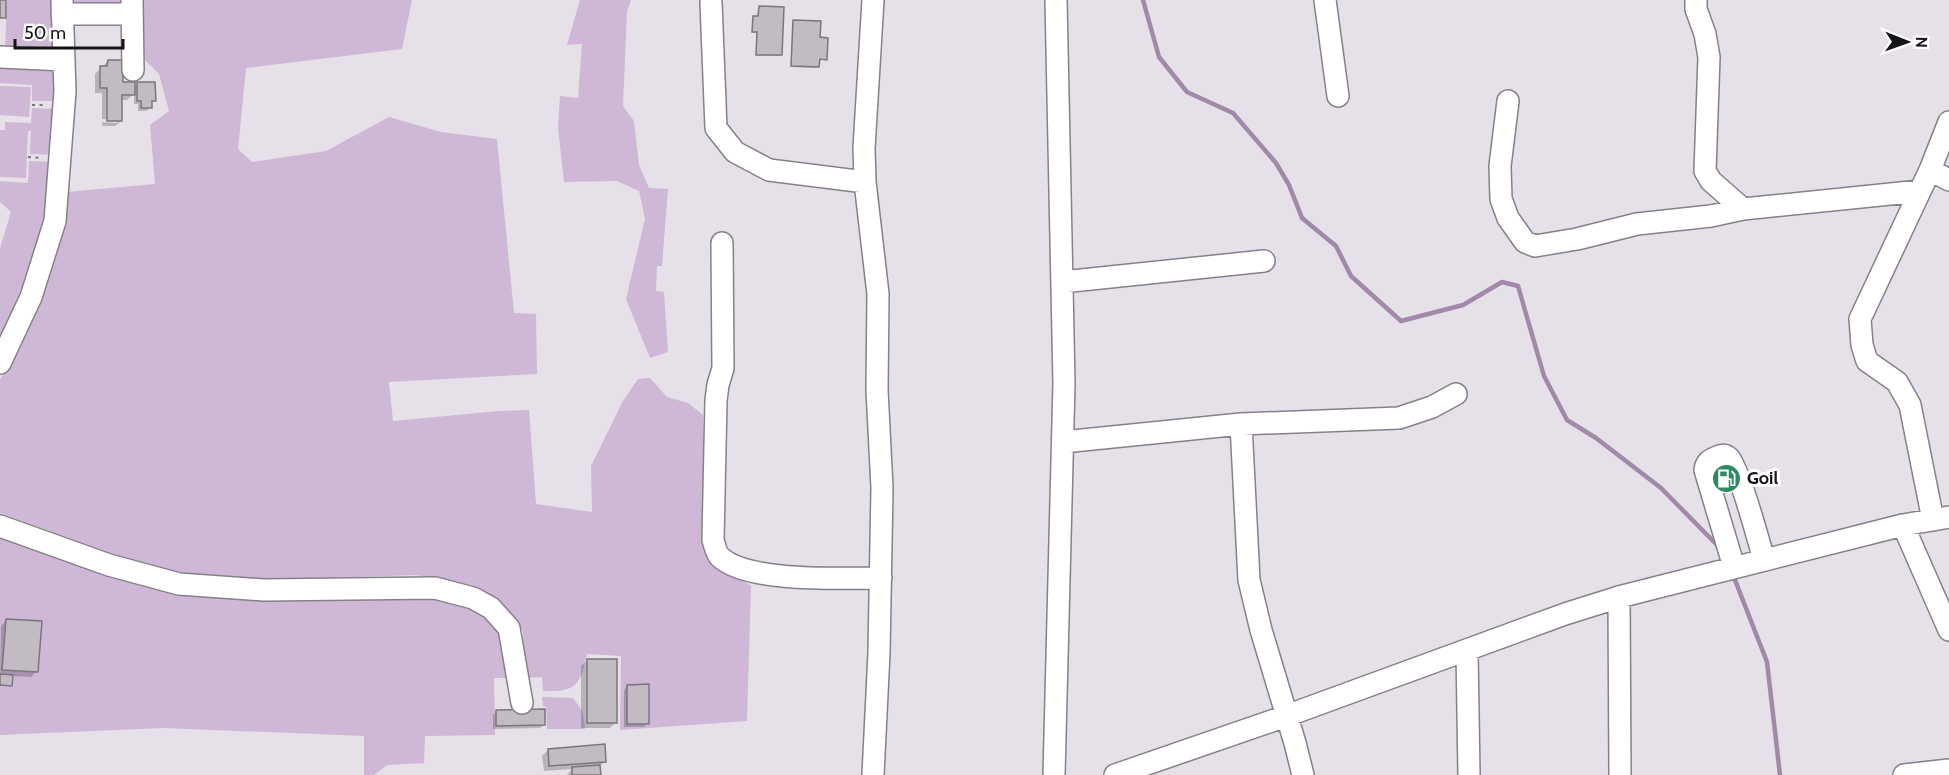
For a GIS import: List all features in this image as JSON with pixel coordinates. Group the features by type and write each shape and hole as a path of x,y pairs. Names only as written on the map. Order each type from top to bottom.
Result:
{"street":[{"path":"873,0 864,148 865,182 878,294 877,390 882,488 879,653 873,775"},
{"path":"1054,775 1064,383 1056,0"},
{"path":"1325,0 1338,96"},
{"path":"1696,0 1696,9 1705,34 1709,57 1706,90 1705,171 1711,181 1743,209"},
{"path":"711,3 716,128 735,152 770,170 865,182"},
{"path":"0,363 31,297 55,221 64,91 62,7 132,7 133,70"},
{"path":"0,57 64,60"},
{"path":"1508,101 1500,166 1501,198 1508,218 1525,242 1535,246 1577,239 1637,224 1711,216 1743,209 1920,191"},
{"path":"1115,775 1618,597 1903,525 1941,519 1910,405 1897,382 1867,361 1862,345 1860,319 1930,170 1949,123"},
{"path":"1930,170 1949,180"},
{"path":"722,243 723,368 716,400 713,540 719,556 728,562 767,575 881,578"},
{"path":"1062,282 1264,261"},
{"path":"1063,442 1241,424 1399,418 1432,407 1456,394"},
{"path":"1241,424 1249,580 1303,775"},
{"path":"1734,567 1705,470 1710,460 1721,455 1731,460 1764,560"},
{"path":"1716,511 1746,501"},
{"path":"1903,525 1949,630"},
{"path":"0,526 109,565 178,584 264,590 435,588 473,598 491,608 509,628 522,703"},
{"path":"1618,597 1620,775"},
{"path":"1467,651 1469,775"},
{"path":"1904,775 1949,771"}],"shaded area":[{"path":"7,0 55,0 57,54 5,51"},
{"path":"69,0 127,0 123,6 69,8"},
{"path":"139,0 412,0 402,49 246,68 238,149 252,162 326,151 389,117 441,132 497,139 514,313 536,314 537,374 389,382 393,421 529,410 536,504 592,512 591,466 623,401 638,379 650,378 667,397 688,403 703,415 705,527 718,565 751,586 747,721 620,730 621,656 587,654 582,673 575,685 563,690 543,691 542,677 525,678 523,631 508,611 472,585 416,575 292,579 207,578 136,562 0,513 0,380 16,344 67,192 155,184 150,125 169,111 159,74 141,56"},
{"path":"580,0 631,0 627,12 623,106 634,121 639,165 649,188 668,189 662,266 657,266 656,291 664,292 668,352 650,358 626,299 645,219 639,191 617,181 564,182 558,127 560,96 578,98 582,44 567,45"},
{"path":"0,62 57,66 57,101 32,101 32,85 0,83"},
{"path":"0,86 31,87 29,117 0,115"},
{"path":"32,108 57,109 55,155 30,154 31,131 28,131 26,178 0,177 0,130 5,130 5,122 31,123"},
{"path":"29,161 56,162 54,207 0,350 0,248 11,212 0,202 0,181 28,183"},
{"path":"0,529 180,587 465,599 499,622 508,678 494,678 495,735 425,736 424,763 387,765 374,775 364,775 364,736 163,728 0,735"},
{"path":"542,697 573,698 583,712 585,729 547,729 546,707 543,706"}],"building":[{"path":"0,0 6,0 6,18 0,18"},
{"path":"759,6 784,7 782,55 756,55 757,32 752,32 753,16 758,16"},
{"path":"793,20 821,21 820,37 828,38 827,60 820,59 819,67 791,66"},
{"path":"108,60 123,60 123,82 135,82 135,95 122,95 122,121 107,121 107,88 100,88 100,66 107,66"},
{"path":"137,82 155,82 156,101 152,101 152,108 141,108 141,101 137,101"},
{"path":"6,619 42,621 38,672 2,670"},
{"path":"587,659 617,659 617,723 587,723"},
{"path":"0,674 13,675 12,686 0,685"},
{"path":"649,684 649,724 627,724 627,685"},
{"path":"545,709 545,725 496,726 496,710"},
{"path":"605,744 606,762 549,766 548,749"},
{"path":"600,765 601,775 572,775 572,767"}],"waterway":[{"path":"1143,0 1159,57 1187,92 1233,113 1276,163 1289,185 1302,218 1336,246 1351,276 1401,321 1463,305 1502,282 1518,286 1544,376 1567,420 1596,438 1661,488 1718,546"},
{"path":"1735,580 1767,662 1780,775"}],"place":[{"name":"Goil","path":"1726,478"}]}
